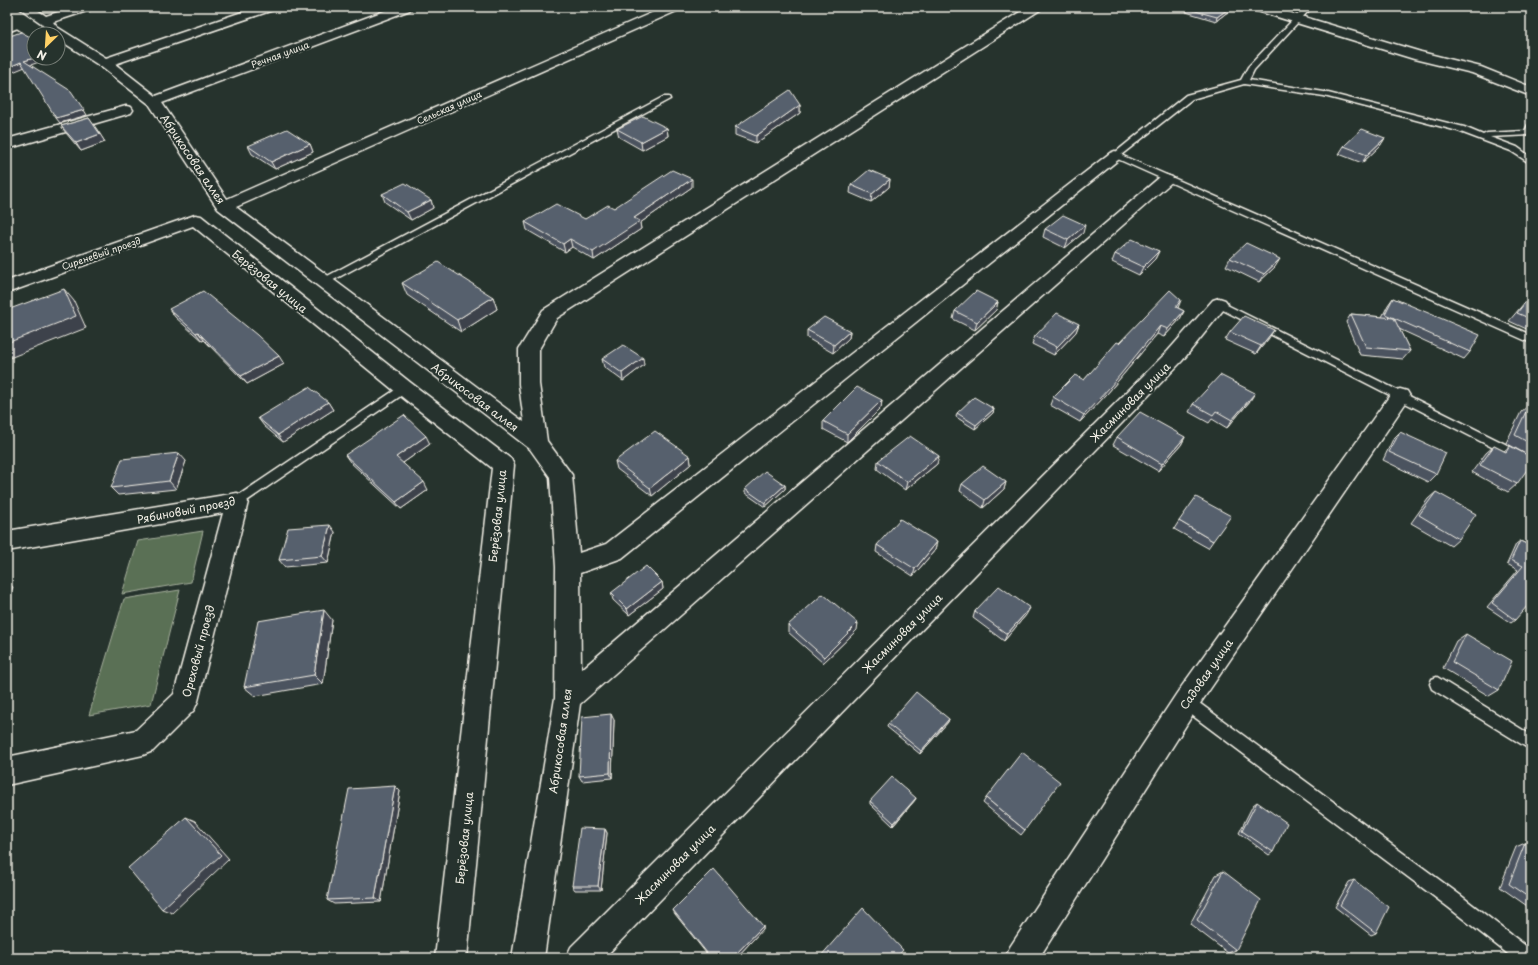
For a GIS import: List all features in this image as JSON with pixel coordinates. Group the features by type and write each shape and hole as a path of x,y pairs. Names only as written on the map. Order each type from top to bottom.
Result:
{"street":[{"name":"Абрикосовая аллея","path":"24,7 45,20 53,30 105,63 154,101 224,206 537,443 561,476 568,567 568,698 528,958"},
{"path":"45,20 86,7"},
{"path":"105,63 269,7"},
{"name":"Речная улица","path":"154,101 406,7"},
{"name":"Сельская улица","path":"224,206 675,7"},
{"path":"537,443 529,384 529,349 550,314 1036,7"},
{"path":"1258,7 1419,56 1437,59 1496,76 1531,92"},
{"path":"7,144 126,110"},
{"path":"568,567 614,551 1115,156"},
{"path":"568,698 1166,180"},
{"name":"Сиреневый проезд","path":"7,286 195,220"},
{"name":"Берёзовая улица","path":"195,220 404,388 503,465 451,958"},
{"name":"Жасминовая улица","path":"582,958 1175,356 1219,304"},
{"name":"Садовая улица","path":"1021,958 1186,702 1400,396"},
{"name":"Рябиновый проезд","path":"7,541 237,502"},
{"name":"Ореховый проезд","path":"7,771 143,742 185,701 237,502"}],"lane":[{"path":"1244,82 1250,69 1310,7"},
{"path":"7,36 17,32"},
{"path":"1531,127 1528,133 1490,136 1324,94 1244,82 1188,97 1115,156 1166,180 1531,339"},
{"path":"324,282 666,99"},
{"path":"1461,129 1514,149 1531,161"},
{"path":"1219,304 1531,462"},
{"name":"Рябиновый проезд","path":"237,502 404,388"},
{"path":"1437,684 1531,743"},
{"path":"1186,702 1454,901 1527,958"}],"green space":[{"path":"203,531 191,582 122,594 138,541"},
{"path":"180,590 151,704 89,715 124,599"}],"building":[{"path":"1190,7 1231,7 1217,17 1188,9"},
{"path":"21,32 26,35 26,60 24,61 26,62 26,66 32,66 71,91 84,110 56,118 21,62 7,68 7,37"},
{"path":"790,90 800,105 756,136 735,127"},
{"path":"643,116 667,128 641,142 617,129"},
{"path":"89,118 100,134 76,143 61,126"},
{"path":"287,129 310,144 271,162 248,146"},
{"path":"1362,129 1385,138 1367,155 1344,146"},
{"path":"672,170 692,179 634,218 640,221 593,252 570,239 563,244 525,222 556,204 585,219 608,205 614,208"},
{"path":"869,170 890,179 872,194 851,185"},
{"path":"405,183 431,200 407,212 382,194"},
{"path":"1063,215 1085,225 1068,240 1045,229"},
{"path":"1132,239 1159,251 1143,267 1115,254"},
{"path":"1246,243 1280,259 1264,274 1230,258"},
{"path":"438,262 493,297 457,320 402,283"},
{"path":"64,289 76,316 7,343 7,310"},
{"path":"1170,290 1181,300 1176,307 1184,311 1168,329 1160,326 1111,386 1084,415 1053,397 1075,375 1084,380 1117,342 1119,343"},
{"path":"203,291 257,335 279,356 241,376 198,332 196,333 169,309"},
{"path":"976,291 998,302 977,322 955,311"},
{"path":"1531,295 1531,319 1517,313"},
{"path":"1393,298 1480,335 1470,352 1385,314"},
{"path":"1057,313 1079,324 1057,347 1035,336"},
{"path":"1351,314 1394,318 1410,351 1366,347"},
{"path":"1244,316 1274,330 1261,346 1230,332"},
{"path":"824,317 850,331 834,345 807,330"},
{"path":"623,345 643,358 622,373 602,359"},
{"path":"1220,375 1255,393 1232,420 1216,411 1213,415 1193,404"},
{"path":"309,387 328,402 278,435 258,418"},
{"path":"857,387 882,400 847,434 823,421"},
{"path":"974,397 994,409 976,425 957,413"},
{"path":"1529,405 1531,405 1531,444 1515,435"},
{"path":"1140,412 1185,437 1162,464 1117,437"},
{"path":"404,415 426,436 396,457 424,482 396,502 345,455"},
{"path":"655,431 690,456 650,488 615,461"},
{"path":"1400,432 1446,453 1436,474 1389,452"},
{"path":"910,436 939,456 907,482 878,461"},
{"path":"1494,446 1506,452 1510,446 1531,457 1531,464 1517,484 1480,465"},
{"path":"179,453 169,481 111,488 122,459"},
{"path":"983,466 1006,482 985,500 962,484"},
{"path":"765,471 785,485 765,503 745,489"},
{"path":"1436,492 1476,514 1459,539 1419,515"},
{"path":"1196,497 1231,516 1213,541 1179,521"},
{"path":"900,519 937,542 915,569 877,545"},
{"path":"330,525 322,556 279,560 288,528"},
{"path":"1520,541 1531,546 1531,599 1529,604 1515,620 1492,603 1523,566 1511,560"},
{"path":"646,566 662,582 627,609 611,593"},
{"path":"999,586 1030,608 1007,634 975,611"},
{"path":"823,594 858,623 824,657 788,625"},
{"path":"324,610 314,675 244,687 258,621"},
{"path":"1466,634 1512,661 1499,690 1452,662"},
{"path":"916,692 949,719 921,751 888,724"},
{"path":"611,714 610,773 579,776 582,717"},
{"path":"1022,752 1060,782 1025,830 986,798"},
{"path":"892,777 916,798 894,823 870,801"},
{"path":"395,786 375,898 327,900 349,789"},
{"path":"1257,802 1287,823 1273,852 1242,831"},
{"path":"186,817 221,855 162,909 128,868"},
{"path":"580,828 605,829 598,886 572,886"},
{"path":"1525,843 1531,847 1531,899 1509,884"},
{"path":"714,869 763,926 732,958 711,958 673,910"},
{"path":"1223,871 1261,900 1236,950 1197,920"},
{"path":"1354,880 1389,907 1376,933 1340,905"},
{"path":"863,908 903,950 896,958 819,958"}]}
